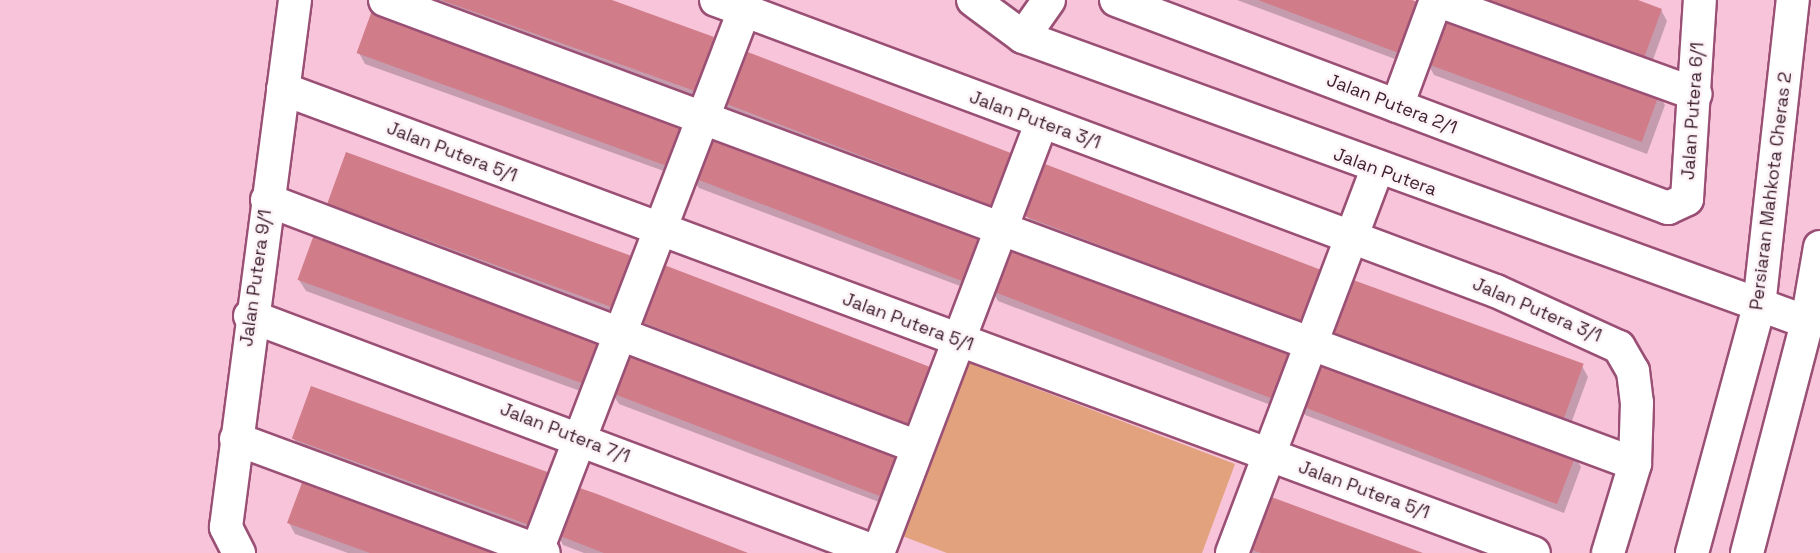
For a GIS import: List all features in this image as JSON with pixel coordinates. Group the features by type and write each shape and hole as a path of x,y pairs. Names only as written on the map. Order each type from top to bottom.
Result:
{"street":[{"name":"Jalan Putera 9/1","path":"239,553 226,527 250,316 295,0"},
{"path":"385,0 1311,347 1635,465"},
{"name":"Jalan Putera","path":"973,0 1023,37 1377,170 1807,322"},
{"path":"1023,37 1049,0"},
{"name":"Jalan Putera 2/1","path":"1116,0 1668,208"},
{"path":"1398,106 1436,0 1695,94"},
{"name":"Jalan Putera 6/1","path":"1668,208 1687,199 1700,0"},
{"name":"Persiaran Mahkota Cheras 2","path":"1692,553 1759,306 1793,0"},
{"path":"236,439 539,552 703,120 730,5"},
{"name":"Jalan Putera 3/1","path":"730,5 1496,291 1619,347 1632,371 1637,403 1635,465 1608,553"},
{"name":"Jalan Putera 5/1","path":"283,89 1534,553"},
{"path":"878,553 1042,122"},
{"path":"1232,553 1377,170"},
{"path":"267,200 620,337 918,447"},
{"path":"1747,553 1807,322 1820,247"},
{"name":"Jalan Putera 7/1","path":"250,316 878,553"}],"shaded area":[{"path":"961,360 1235,464 1202,553 947,553 897,534"}],"building":[{"path":"441,0 612,0 714,37 695,91"},
{"path":"1258,0 1412,0 1423,4 1404,55"},
{"path":"1488,0 1638,0 1662,9 1644,58"},
{"path":"374,5 686,119 669,166 357,53"},
{"path":"1445,13 1660,91 1642,142 1427,64"},
{"path":"737,48 1018,156 998,208 717,100"},
{"path":"709,127 988,234 969,284 690,176"},
{"path":"346,152 634,257 615,308 327,204"},
{"path":"1045,164 1323,271 1303,323 1025,216"},
{"path":"316,229 603,333 584,384 298,280"},
{"path":"1010,238 1295,347 1275,400 990,290"},
{"path":"659,263 937,370 915,427 637,320"},
{"path":"1345,277 1584,364 1564,418 1325,332"},
{"path":"629,344 906,450 888,499 610,393"},
{"path":"1316,356 1576,456 1557,504 1297,405"},
{"path":"311,386 552,474 532,526 292,439"},
{"path":"306,472 525,553 370,553 287,523"},
{"path":"574,486 748,553 604,553 555,534"},
{"path":"1266,495 1423,553 1261,553 1246,548"}]}
